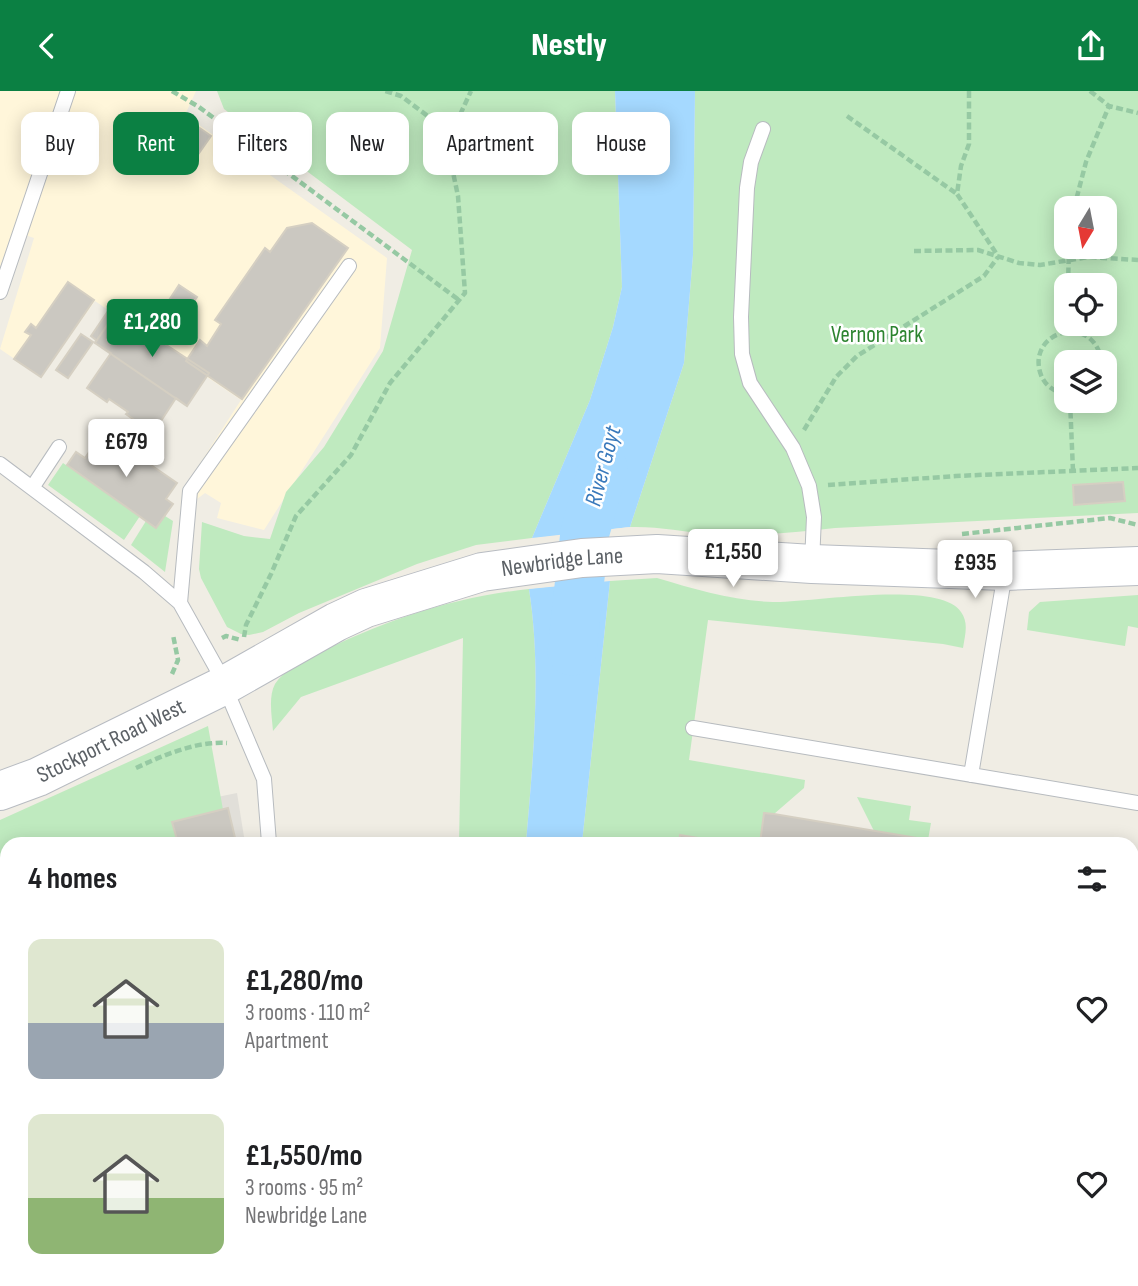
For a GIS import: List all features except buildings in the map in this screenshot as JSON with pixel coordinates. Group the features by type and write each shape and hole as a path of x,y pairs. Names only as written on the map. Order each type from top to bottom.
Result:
{"main road":[{"name":"Newbridge Lane","path":"223,686 366,608 447,582 520,565 657,554 812,564 1005,571 1138,566"},
{"name":"Stockport Road West","path":"0,790 38,777 223,686"}],"lane":[{"path":"0,292 68,91"},
{"path":"763,129 751,162 747,188 742,353 750,383 793,448 809,486 814,516 812,564"},
{"path":"180,603 190,491 349,266"},
{"path":"32,488 59,447"},
{"path":"0,464 144,572 180,603 218,671 264,779 268,837"},
{"path":"971,775 1005,571"},
{"path":"693,728 1138,803"}],"path":[{"path":"172,91 199,107 459,300"},
{"path":"385,91 401,96 423,112"},
{"path":"461,112 471,91"},
{"path":"957,194 961,166 970,145 969,91"},
{"path":"1090,91 1108,106 1138,113"},
{"path":"1077,196 1086,162 1108,106"},
{"path":"847,116 957,194 998,257"},
{"path":"223,686 243,641 246,625 296,516 351,455 390,383 465,293 458,196 454,175"},
{"path":"914,251 978,250 1019,263 1040,265 1068,259 1068,273"},
{"path":"793,448 836,377 857,356 984,276 998,257"},
{"path":"1117,259 1138,260"},
{"path":"1054,390 1045,382 1038,364 1044,345 1056,336"},
{"path":"1071,413 1073,471"},
{"path":"809,486 1138,468"},
{"path":"952,535 1110,518 1137,524"},
{"path":"131,771 166,754 212,742 250,744"}],"shaded area":[{"path":"0,91 196,91 186,112 113,112 113,175 199,175 199,125 213,135 213,175 270,175 387,258 380,348 264,530 217,518 221,503 205,493 197,499 184,488 241,400 95,301 41,377 0,349 34,238 13,231 0,267"},
{"path":"237,793 244,837 161,837 153,810"}],"green space":[{"path":"217,91 615,91 616,112 572,112 572,175 618,175 622,287 613,327 590,400 532,538 476,545 417,564 299,613 263,632 241,634 227,627 201,578 199,569 202,522 244,536 270,539 286,492 324,447 383,351 412,250 312,175 312,112 228,112 224,109"},
{"name":"Vernon Park","path":"695,91 1138,91 1138,513 757,534 711,534 630,527 684,363 693,255"},
{"path":"63,463 140,516 124,540 48,485"},
{"path":"165,516 173,521 165,572 131,545 146,521 156,528"},
{"path":"657,578 714,594 773,602 873,595 928,597 948,602 961,612 966,625 963,648 708,620 689,760 805,780 804,788 774,814 764,813 761,837 583,837 610,581"},
{"path":"529,589 533,621 536,684 526,837 459,837 463,638 301,697 273,731 273,689 283,675 298,664 339,643 418,612"},
{"path":"1138,595 1138,628 1128,626 1125,646 1027,630 1029,612 1040,602"},
{"path":"208,726 228,837 0,837 0,820"},
{"path":"857,797 911,806 909,820 931,823 929,837 874,831"}],"water":[{"path":"615,91 695,91 693,255 684,363 630,527 532,538 590,400 613,327 622,287 618,175 670,175 670,112 616,112"},
{"path":"610,581 583,837 526,837 536,684 529,589"}],"pier":[{"path":"633,527 630,531 533,542 529,539"},
{"path":"610,577 614,580 526,589 529,586"}],"waterway":[{"name":"River Goyt","path":"572,651 585,532 603,468"}]}
